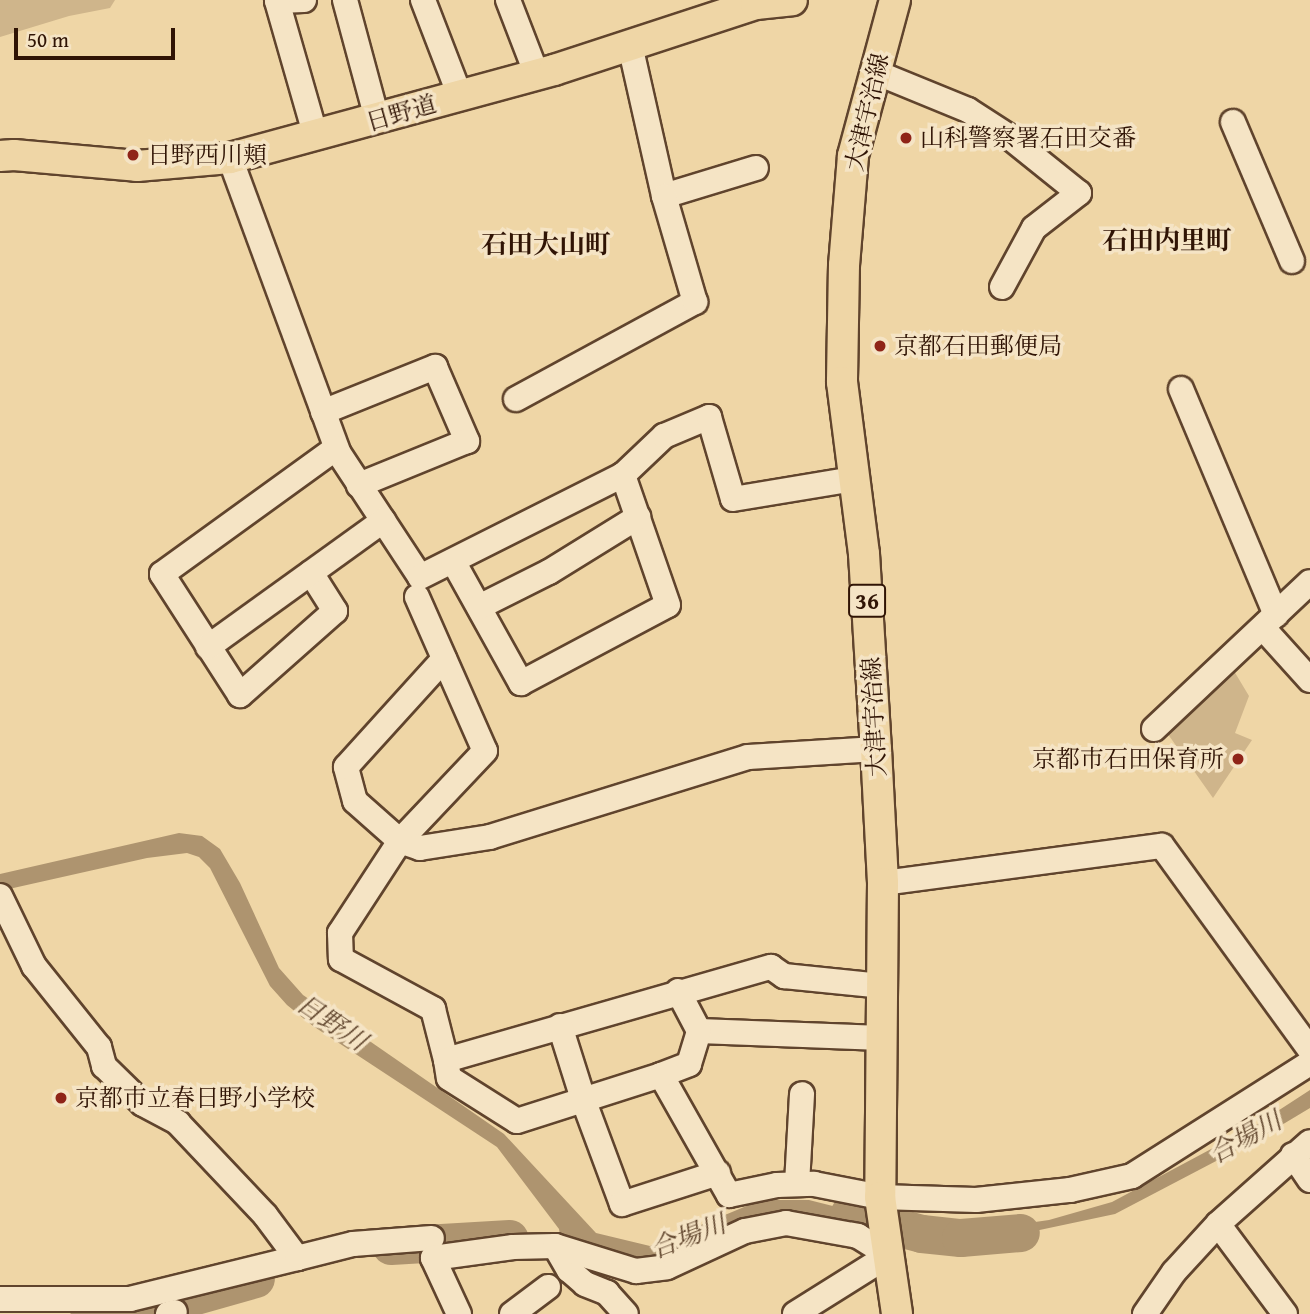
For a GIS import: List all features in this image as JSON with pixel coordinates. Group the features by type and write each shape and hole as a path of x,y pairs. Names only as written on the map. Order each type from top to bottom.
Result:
{"main road":[{"name":"日野道","path":"0,156 137,166 230,158 316,137 537,75 630,45 712,8 792,0"},
{"name":"大津宇治線","path":"895,0 853,156 844,265 842,382 864,554 876,750 883,883 885,1225 897,1314"}],"street":[{"path":"304,0 277,1 316,137"},
{"path":"345,0 377,120"},
{"path":"423,0 460,96"},
{"path":"508,0 537,75"},
{"path":"516,399 695,302 664,196 630,45"},
{"path":"875,72 968,110 1007,136 1079,193 1034,228 1002,287"},
{"path":"1233,122 1292,261"},
{"path":"230,158 336,449 420,577 623,475 664,436 709,417 733,499 854,479"},
{"path":"664,196 756,168"},
{"path":"323,412 435,367 467,441 359,485"},
{"path":"1181,389 1269,621 1310,680"},
{"path":"311,573 335,611 240,695 162,574 336,449"},
{"path":"453,561 521,683 668,605 623,475"},
{"path":"479,607 549,572 638,517"},
{"path":"208,647 383,521"},
{"path":"1154,729 1310,582"},
{"path":"417,597 485,751 400,841 340,933 341,959 433,1009 449,1078 517,1121 690,1065 699,1031 678,991"},
{"path":"444,659 346,767 355,801 400,841 420,848 490,838 748,757 876,750"},
{"path":"883,883 1162,846 1310,1050"},
{"path":"0,897 34,966 99,1047 104,1066 144,1104 178,1123 265,1215 298,1258"},
{"path":"446,1060 678,991 771,967 784,976 883,986"},
{"path":"560,1026 622,1204 718,1173"},
{"path":"699,1031 882,1038"},
{"path":"0,1298 131,1305 354,1244 555,1246 636,1271 667,1267 745,1231 786,1223 858,1236 885,1225 976,1200 1070,1190 1132,1176 1310,1063"},
{"path":"662,1075 729,1195 777,1185 814,1184 885,1225"},
{"path":"797,1184 802,1094"},
{"path":"1149,1312 1174,1272 1218,1224 1302,1149 1310,1180"},
{"path":"1218,1224 1284,1314"},
{"path":"805,1313 885,1225"},
{"path":"431,1245 460,1314"},
{"path":"555,1246 569,1269 585,1284 607,1293 626,1314"},
{"path":"512,1314 548,1287"}],"shaded area":[{"path":"0,0 115,0 110,8 69,16 0,37"},
{"path":"1234,671 1249,696 1235,733 1252,740 1213,798 1165,730"}],"water":[{"name":"日野川","path":"179,833 202,836 220,849 240,883 279,968 303,995 504,1134 596,1233 650,1246 761,1200 809,1200 896,1222 985,1229 1049,1220 1112,1202 1256,1125 1310,1090 1310,1108 1260,1138 1115,1214 988,1241 786,1210 743,1220 655,1260 561,1241 559,1229 497,1147 313,1026 287,1005 270,986 210,868 199,857 187,853 147,858 0,891 0,874"}],"waterway":[{"name":"合場川","path":"849,1215 922,1234 961,1238 1021,1233"},
{"name":"合場川","path":"391,1246 510,1239"},
{"name":"合場川","path":"89,1309 150,1309 256,1279"}],"place":[{"name":"山科警察署石田交番","path":"906,138"},
{"name":"日野西川頬","path":"133,155"},
{"name":"京都石田郵便局","path":"880,346"},
{"name":"京都市石田保育所","path":"1238,759"},
{"name":"京都市立春日野小学校","path":"61,1098"}],"district":[{"name":"石田内里町","path":"1167,240"},
{"name":"石田大山町","path":"546,244"}]}
